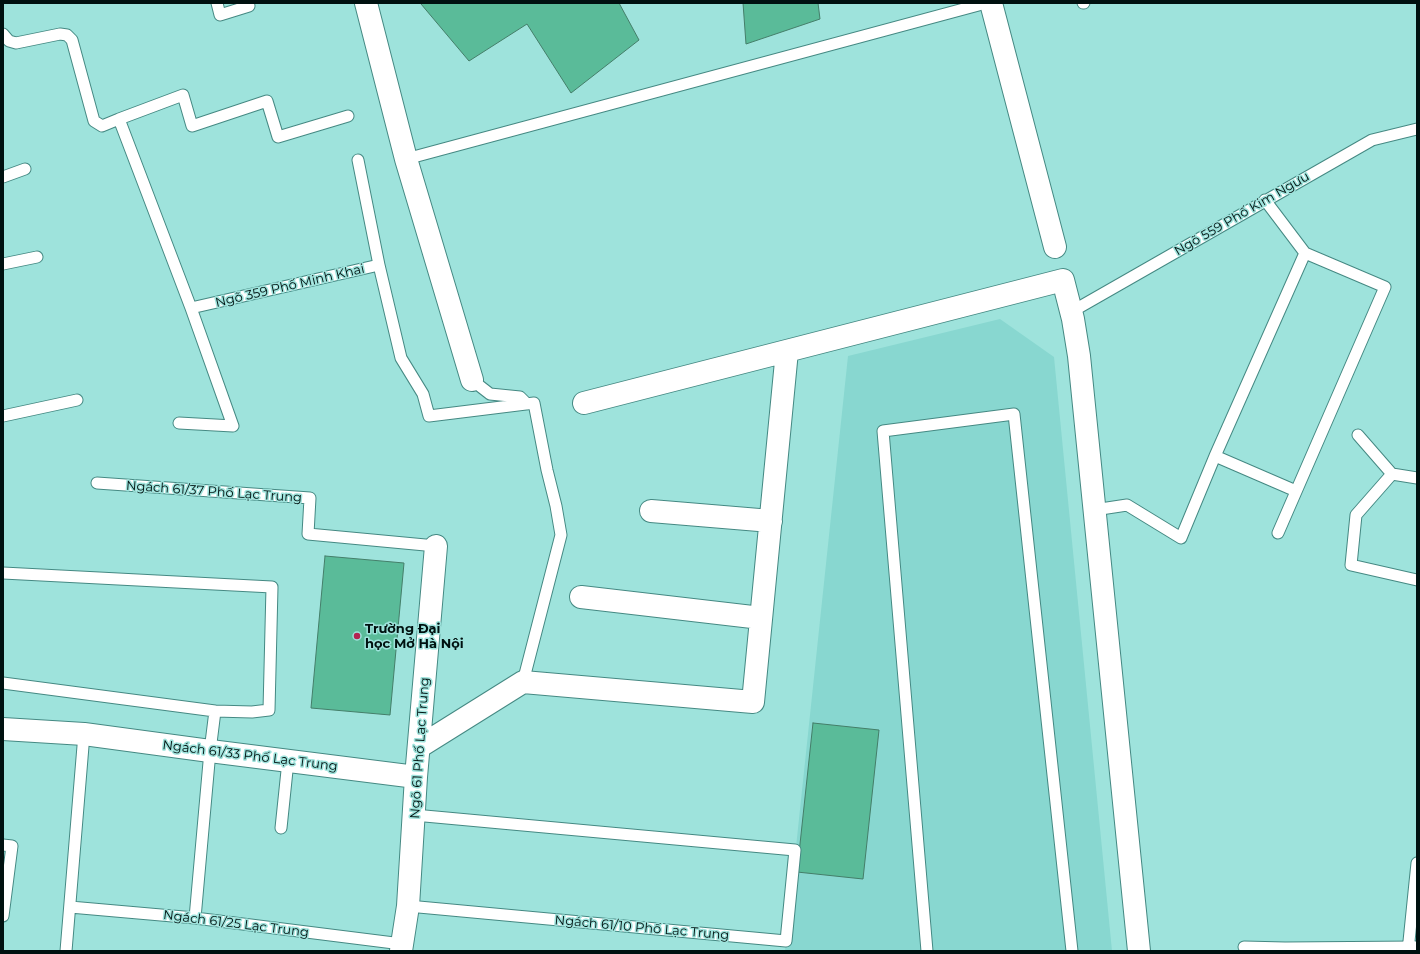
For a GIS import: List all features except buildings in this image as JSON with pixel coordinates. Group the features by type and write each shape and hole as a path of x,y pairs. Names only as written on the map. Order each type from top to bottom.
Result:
{"street":[{"path":"366,3 406,159 472,380"},
{"path":"992,3 1055,247"},
{"path":"584,403 1063,280 1071,312 1079,356 1139,951"},
{"path":"419,747 523,682 753,702 787,351"},
{"path":"651,511 771,521"},
{"name":"Ngõ 61 Phố Lạc Trung","path":"402,948 408,906 416,776 436,546"},
{"path":"581,597 761,618"},
{"name":"Ngách 61/33 Phố Lạc Trung","path":"3,729 84,734 416,776"}],"lane":[{"path":"217,3 220,15 249,6"},
{"path":"406,159 986,3"},
{"path":"3,34 9,41 16,43 60,34 67,35 72,40 94,121 102,126 183,95 192,126 267,101 278,137 348,116"},
{"path":"119,119 191,308 233,426 179,423"},
{"name":"Ngõ 559 Phố Kim Ngưu","path":"1071,312 1372,140 1417,129"},
{"path":"358,160 379,265"},
{"path":"3,177 25,170"},
{"path":"1265,200 1304,253 1385,287 1278,533"},
{"path":"1094,510 1127,505 1181,538 1215,456 1304,253"},
{"path":"3,264 37,257"},
{"name":"Ngõ 359 Phố Minh Khai","path":"191,308 379,265 401,358 423,394 429,416 527,404"},
{"path":"472,380 490,394 520,397 527,404 534,403 546,470 556,506 561,535 523,682"},
{"path":"3,416 77,400"},
{"path":"927,951 884,431 1014,414 1072,951"},
{"path":"1358,435 1392,474 1417,478"},
{"path":"1215,456 1296,491"},
{"path":"1392,474 1356,515 1351,565 1417,580"},
{"name":"Ngách 61/37 Phố Lạc Trung","path":"97,483 310,498 308,534 436,546"},
{"path":"3,573 272,587 269,710 252,712 215,711 3,683"},
{"path":"195,918 215,711"},
{"path":"66,951 84,734"},
{"path":"281,828 288,761"},
{"name":"Ngách 61/10 Phố Lạc Trung","path":"408,906 786,941 795,850 414,815"},
{"path":"3,846 12,846 3,916"},
{"path":"1244,947 1285,949 1411,948 1417,863"},
{"name":"Ngách 61/25 Lạc Trung","path":"70,908 195,918 402,948"}],"shaded area":[{"path":"1000,319 1054,357 1112,951 785,951 848,356"}],"place":[{"name":"Trường Đại học Mở Hà Nội","path":"357,636"}]}
